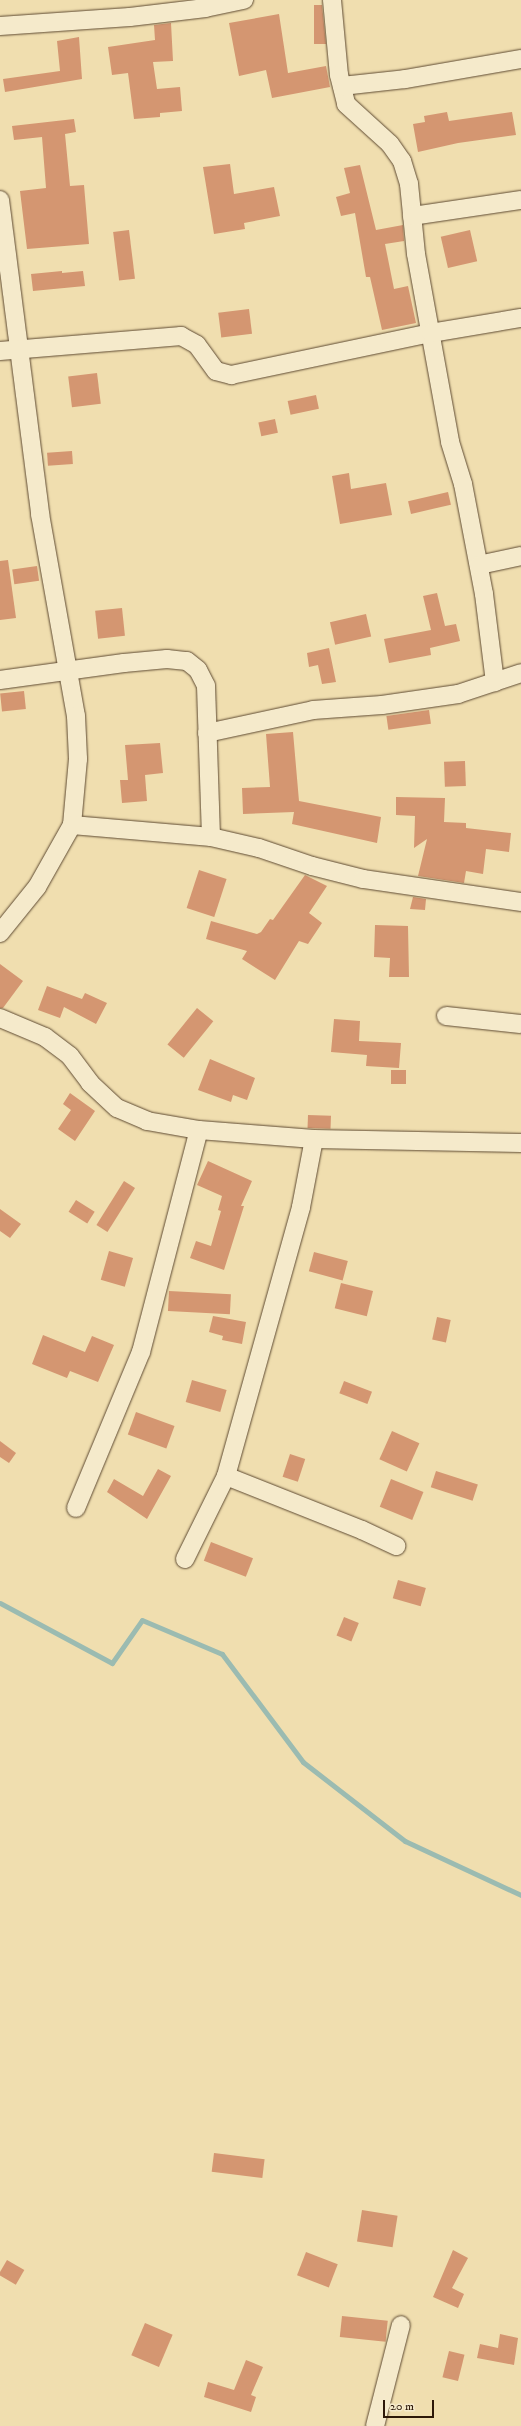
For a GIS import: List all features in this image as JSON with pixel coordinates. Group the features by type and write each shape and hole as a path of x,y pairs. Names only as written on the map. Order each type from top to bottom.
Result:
{"street":[{"path":"0,26 130,17 205,8 244,0"},
{"path":"332,0 342,86 346,104 390,144 402,161 409,184 412,216 450,442 463,484 479,565 495,682"},
{"path":"342,86 405,79 521,59"},
{"path":"0,200 9,350 70,670 76,716 78,759 72,825 37,887 0,933"},
{"path":"412,216 521,200"},
{"path":"9,350 181,336 197,345 216,371 231,375 431,333 521,318"},
{"path":"479,565 521,556"},
{"path":"0,680 167,659 188,661 198,670 206,686 211,837"},
{"path":"207,733 313,710 382,705 458,694 521,673"},
{"path":"72,825 211,837 259,848 312,866 363,878 521,902"},
{"path":"446,1016 521,1024"},
{"path":"0,1018 45,1037 70,1056 90,1083 117,1108 148,1121 199,1130 314,1139 521,1143"},
{"path":"76,1508 141,1352 199,1130"},
{"path":"185,1559 226,1476 301,1207 314,1139"},
{"path":"226,1476 362,1530 396,1546"},
{"path":"375,2426 401,2325"}],"building":[{"path":"314,5 322,5 326,44 314,44"},
{"path":"279,14 288,73 326,66 330,87 272,98 266,70 239,76 229,23"},
{"path":"171,23 173,61 153,62 157,89 180,87 182,111 160,113 160,117 134,119 128,73 112,75 108,47 155,40 154,25"},
{"path":"79,37 82,79 5,92 3,79 60,71 57,41"},
{"path":"447,112 449,121 512,112 516,135 458,143 418,152 413,124 425,122 424,116"},
{"path":"74,119 76,132 65,134 70,186 84,185 89,244 27,249 20,191 46,188 42,137 14,140 12,126"},
{"path":"230,164 234,194 274,187 280,216 244,223 245,229 214,234 203,167"},
{"path":"360,165 376,230 403,225 404,241 385,244 394,289 408,286 416,323 382,330 370,277 366,277 355,213 341,216 336,197 350,193 344,168"},
{"path":"129,230 135,279 119,281 113,232"},
{"path":"470,230 477,261 448,268 441,237"},
{"path":"62,271 62,273 83,271 85,286 33,291 31,274"},
{"path":"249,309 252,334 221,338 218,313"},
{"path":"97,373 101,404 72,407 68,377"},
{"path":"316,395 319,409 291,415 288,401"},
{"path":"275,419 278,433 261,436 258,423"},
{"path":"72,451 73,464 48,466 47,453"},
{"path":"349,473 351,489 386,483 392,515 340,524 332,476"},
{"path":"448,492 451,505 411,514 408,501"},
{"path":"8,560 16,618 0,620 0,561"},
{"path":"37,566 39,581 14,584 12,569"},
{"path":"437,593 445,626 456,624 460,641 430,648 431,655 389,663 384,639 431,630 423,596"},
{"path":"122,608 125,636 98,639 95,611"},
{"path":"366,614 371,636 335,645 330,622"},
{"path":"329,648 336,682 322,684 318,665 309,667 307,653"},
{"path":"24,691 26,709 2,711 0,694"},
{"path":"429,710 431,724 388,730 386,716"},
{"path":"293,732 299,801 381,817 377,843 292,824 294,812 243,814 242,788 270,787 266,734"},
{"path":"160,743 163,773 145,775 147,801 122,803 120,780 128,780 125,745"},
{"path":"465,761 466,786 445,787 444,762"},
{"path":"396,797 445,798 444,822 466,823 466,828 511,833 509,852 486,849 483,874 466,871 464,883 418,876 427,839 414,848 415,816 396,815"},
{"path":"199,870 227,879 214,917 187,908"},
{"path":"305,875 327,886 309,913 322,923 308,944 299,941 275,980 242,959 247,951 206,939 211,921 257,934 261,932 270,919 273,920"},
{"path":"413,897 426,899 425,910 410,909"},
{"path":"375,925 408,926 409,977 389,977 390,958 374,957"},
{"path":"0,964 23,981 3,1008 0,1008"},
{"path":"47,986 82,999 85,993 107,1003 96,1024 64,1007 60,1018 38,1010"},
{"path":"197,1008 213,1021 184,1058 167,1045"},
{"path":"334,1019 360,1021 359,1041 401,1043 399,1068 366,1066 367,1055 331,1052"},
{"path":"210,1059 255,1078 247,1100 233,1095 231,1102 198,1090"},
{"path":"391,1070 406,1070 406,1084 391,1084"},
{"path":"70,1093 95,1111 75,1141 58,1129 71,1110 63,1104"},
{"path":"308,1115 331,1116 331,1129 308,1128"},
{"path":"208,1161 252,1181 241,1206 244,1206 224,1270 190,1258 196,1241 211,1246 221,1211 218,1210 222,1196 197,1185"},
{"path":"124,1181 135,1188 107,1232 96,1225"},
{"path":"76,1200 95,1212 87,1224 69,1212"},
{"path":"0,1209 21,1224 10,1238 0,1231"},
{"path":"109,1251 133,1258 125,1287 101,1280"},
{"path":"314,1252 348,1261 343,1280 309,1271"},
{"path":"341,1283 373,1291 367,1316 335,1308"},
{"path":"169,1291 231,1294 230,1314 168,1311"},
{"path":"213,1316 246,1322 242,1344 222,1340 223,1336 209,1332"},
{"path":"437,1317 451,1320 446,1342 432,1339"},
{"path":"43,1335 85,1352 92,1336 114,1345 98,1382 70,1371 67,1378 32,1364"},
{"path":"192,1380 227,1390 220,1412 186,1402"},
{"path":"344,1381 372,1392 367,1404 339,1393"},
{"path":"136,1412 175,1426 166,1449 128,1435"},
{"path":"392,1431 419,1443 407,1472 379,1459"},
{"path":"0,1441 16,1453 9,1463 0,1457"},
{"path":"290,1454 305,1459 298,1482 283,1477"},
{"path":"158,1469 171,1476 147,1519 107,1492 114,1479 143,1496"},
{"path":"436,1471 478,1485 473,1501 431,1487"},
{"path":"391,1479 423,1492 412,1520 380,1507"},
{"path":"211,1542 253,1558 246,1577 204,1561"},
{"path":"398,1580 426,1588 421,1606 393,1598"},
{"path":"344,1617 359,1623 351,1642 337,1636"},
{"path":"214,2153 265,2159 262,2178 212,2172"},
{"path":"362,2210 398,2216 393,2247 357,2242"},
{"path":"453,2250 468,2258 452,2288 464,2294 458,2308 433,2297"},
{"path":"306,2252 338,2264 329,2288 297,2275"},
{"path":"7,2260 24,2270 16,2285 0,2276 0,2272"},
{"path":"342,2316 388,2321 386,2342 340,2337"},
{"path":"145,2323 173,2335 159,2367 131,2355"},
{"path":"500,2334 518,2338 514,2365 477,2358 480,2344 498,2348"},
{"path":"449,2351 465,2355 458,2381 442,2377"},
{"path":"246,2360 263,2367 251,2395 256,2397 251,2412 204,2397 208,2382 234,2390"}],"waterway":[{"path":"0,1603 112,1663 142,1620 222,1654 303,1762 405,1841 521,1895"}]}
